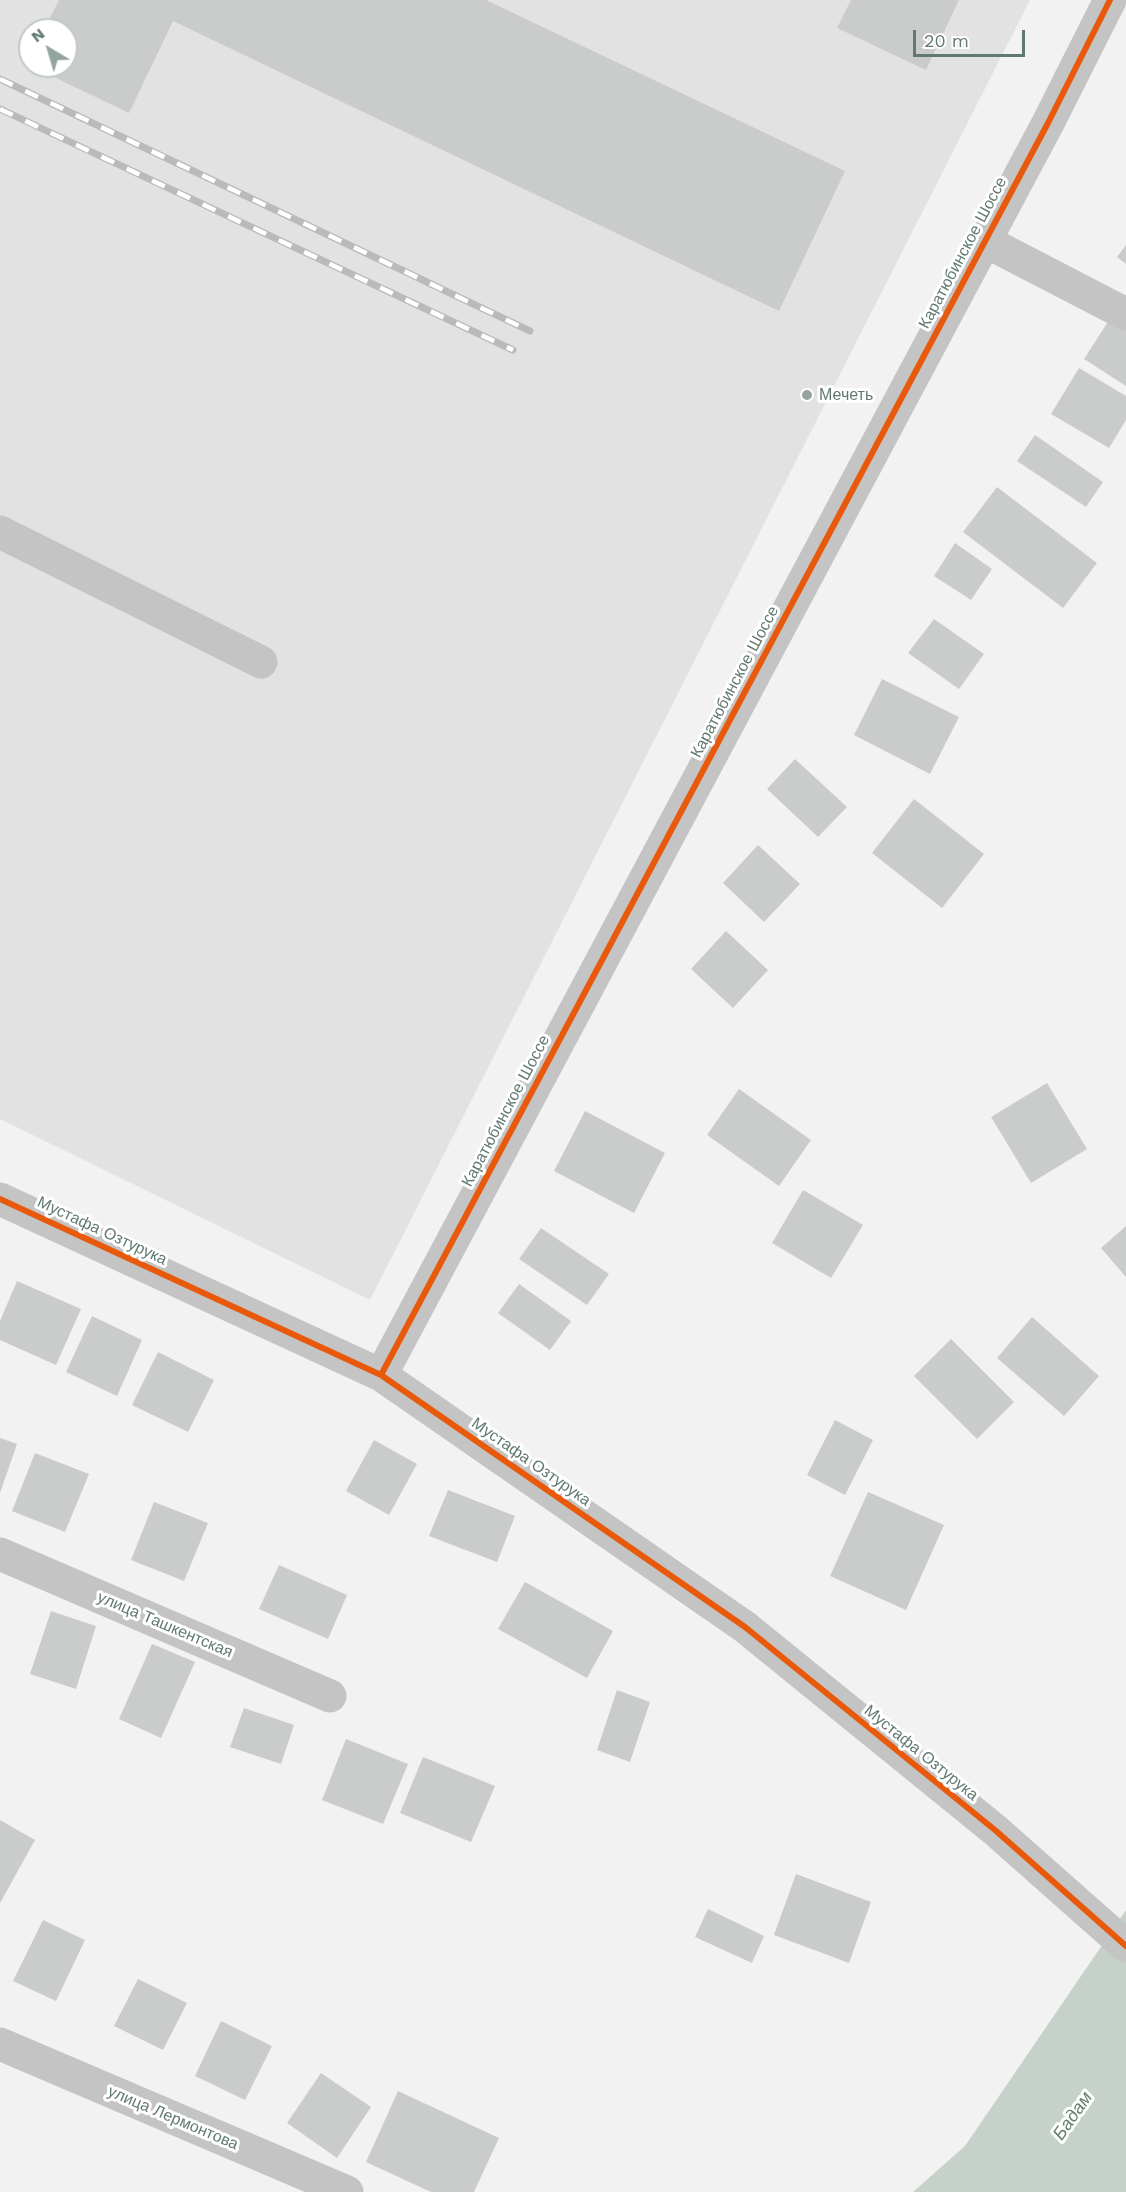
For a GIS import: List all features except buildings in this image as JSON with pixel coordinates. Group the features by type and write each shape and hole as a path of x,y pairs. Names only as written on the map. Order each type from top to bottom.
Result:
{"street":[{"name":"Каратюбинское Шоссе","path":"381,1375 1048,123 1110,0"},
{"path":"985,241 1126,314"},
{"path":"0,532 261,662"},
{"name":"Мустафа Озтурука","path":"0,1199 381,1375 745,1627 995,1830 1126,1946"},
{"name":"улица Ташкентская","path":"0,1554 330,1696"},
{"name":"улица Лермонтова","path":"0,2044 347,2192"}],"shaded area":[{"path":"0,0 1030,0 370,1300 0,1119"}],"water":[{"name":"Бадам","path":"1126,1910 1126,2192 913,2192 965,2146"}],"railway":[{"path":"0,79 530,331"},
{"path":"0,109 513,350"}],"cycle path":[{"path":"381,1375 1048,123 1110,0"},
{"path":"0,1199 381,1375 745,1627 995,1830 1126,1946"}],"place":[{"name":"Мечеть","path":"807,395"}]}
